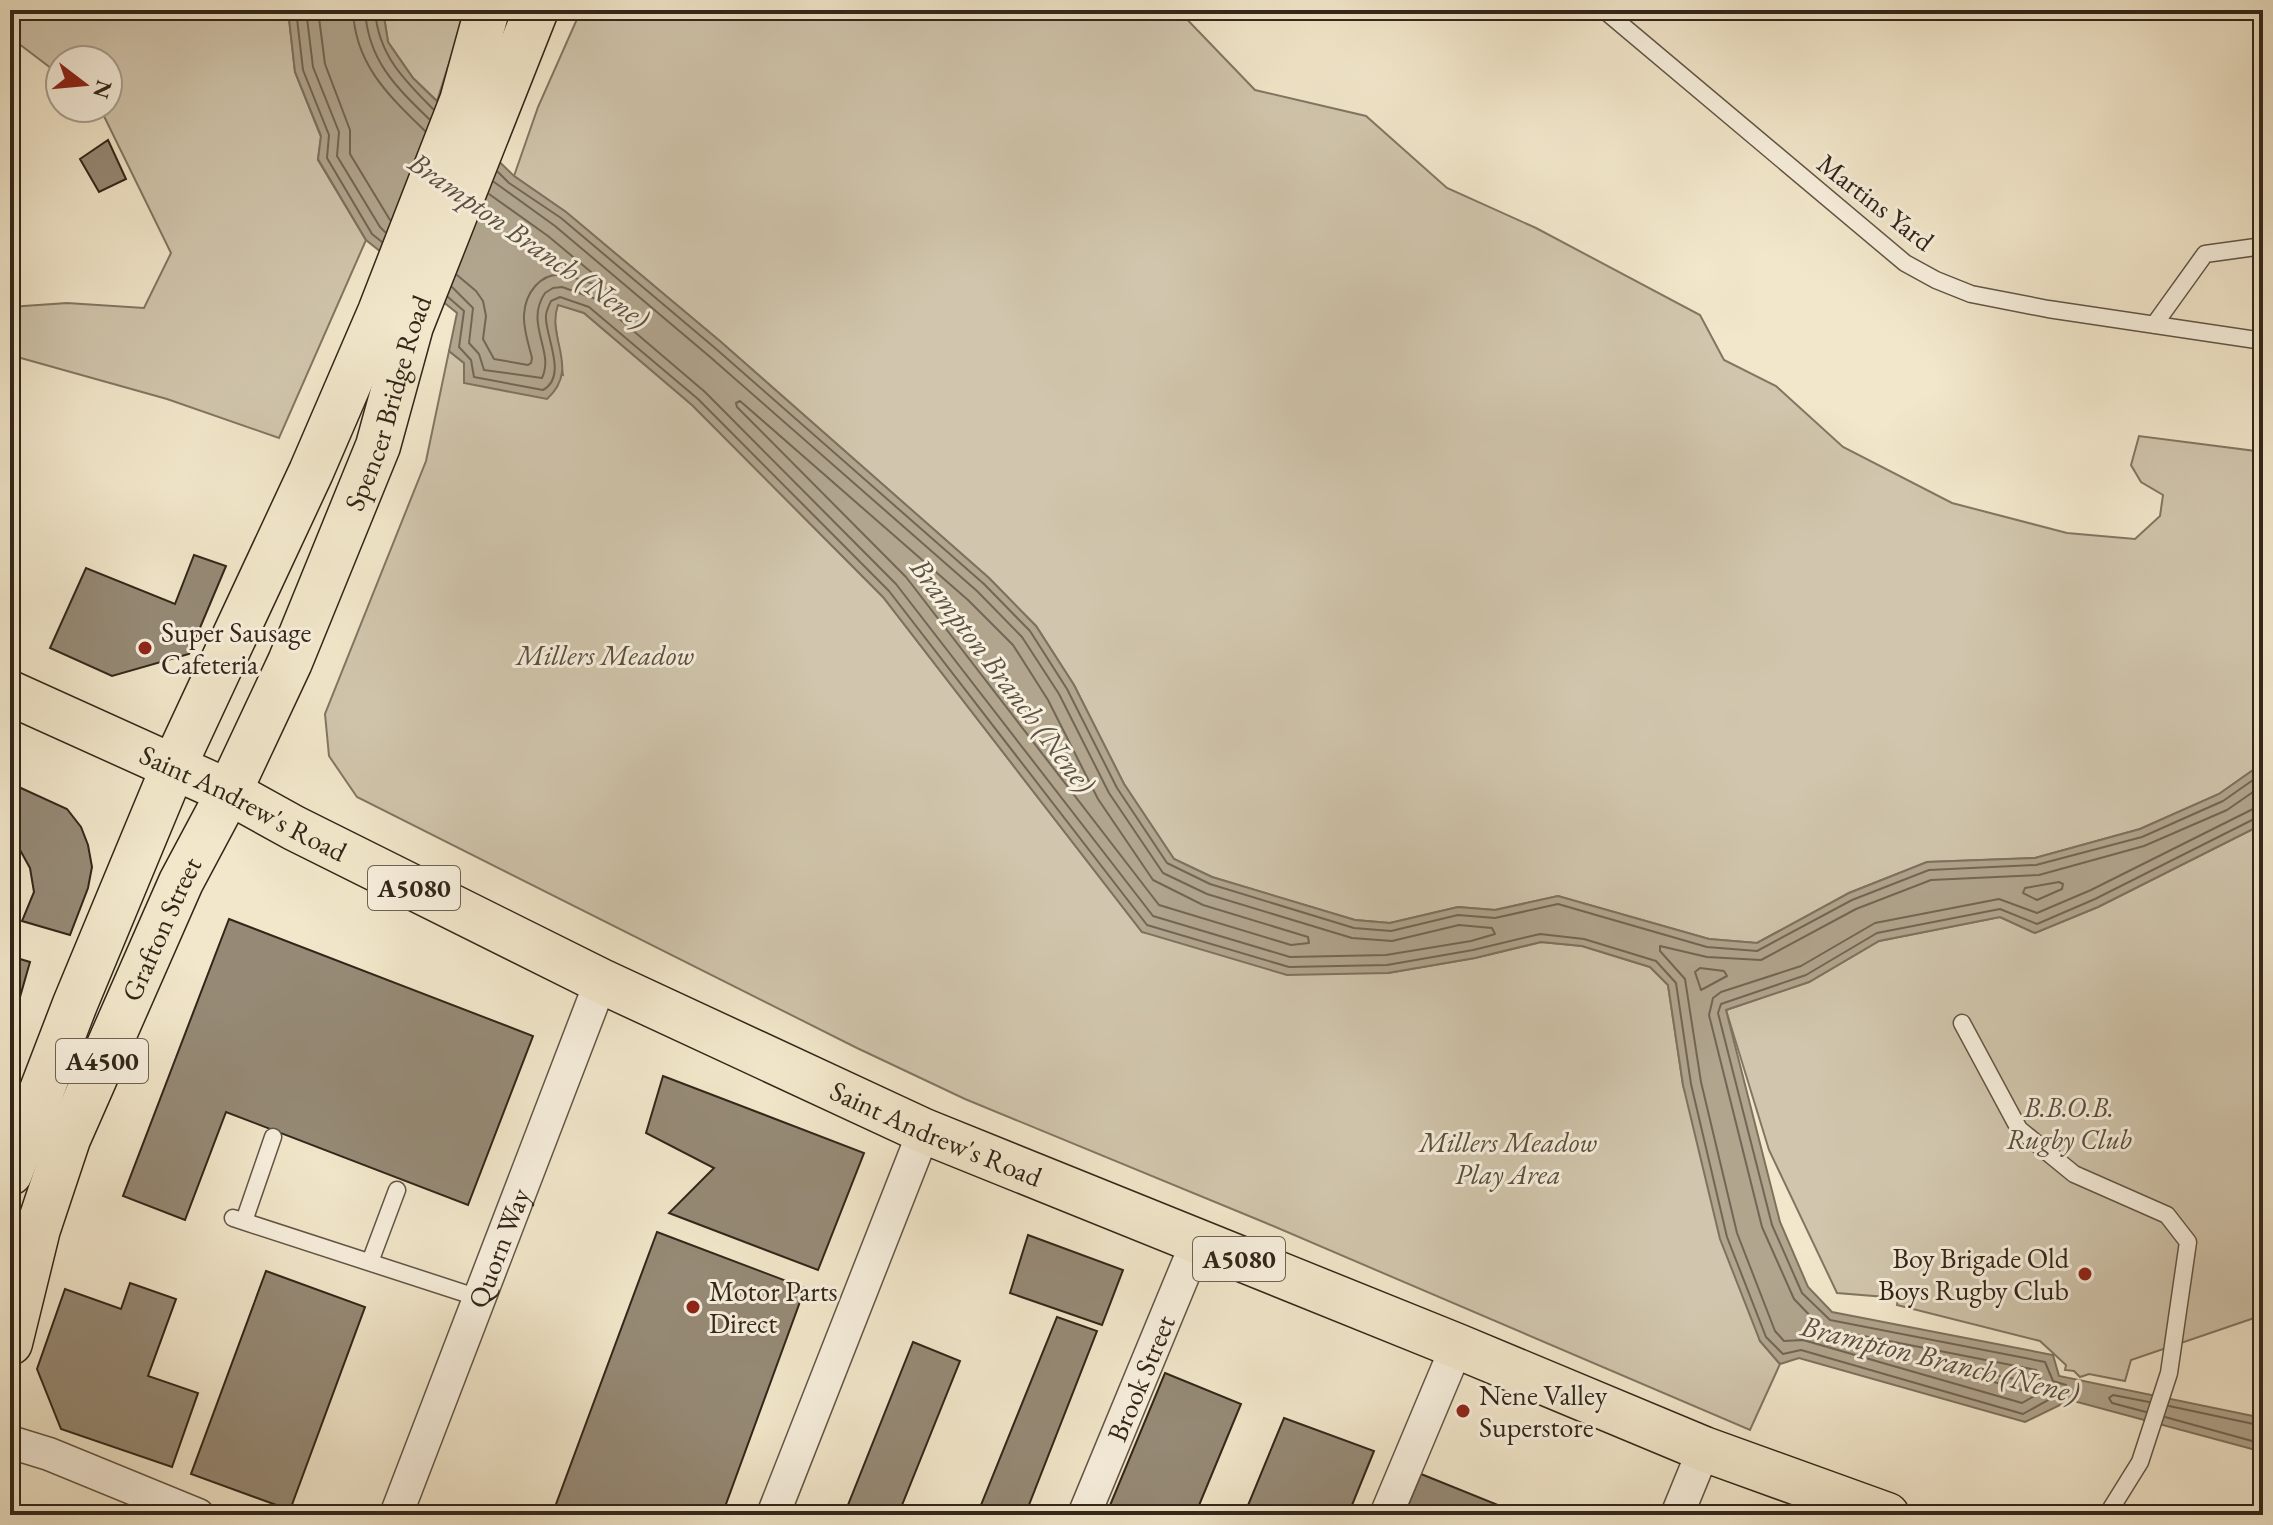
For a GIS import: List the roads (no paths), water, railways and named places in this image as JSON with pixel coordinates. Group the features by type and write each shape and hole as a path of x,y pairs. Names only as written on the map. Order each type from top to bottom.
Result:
{"main road":[{"name":"Spencer Bridge Road","path":"479,104 487,10"},
{"name":"Spencer Bridge Road","path":"173,768 304,486 396,319 479,104 536,10"},
{"name":"Spencer Bridge Road","path":"229,792 285,674 378,446 396,319"},
{"name":"Saint Andrew's Road","path":"10,693 229,792 318,840 601,981 924,1131 1704,1449 1887,1515"},
{"name":"Grafton Street","path":"10,1173 75,1004 173,768"},
{"name":"Grafton Street","path":"10,1343 38,1229 68,1139 181,882 229,792"}],"street":[{"name":"Quorn Way","path":"396,1515 601,981"},
{"path":"773,1515 924,1131"},
{"name":"Brook Street","path":"1084,1515 1197,1242"},
{"path":"1386,1515 1457,1346"},
{"path":"10,1442 49,1454 198,1515"},
{"path":"1677,1515 1704,1449"}],"lane":[{"name":"Martins Yard","path":"1604,10 1905,263 1936,280 1971,294 2263,341"},
{"path":"2154,325 2205,254 2263,246"},
{"path":"1962,1023 2019,1129 2074,1174 2167,1215 2188,1242 2169,1373 2140,1462 2107,1515"},
{"path":"273,1137 239,1219 479,1298"},
{"path":"370,1262 397,1190"}],"water":[{"name":"Brampton Branch (Nene)","path":"288,10 383,10 388,42 413,78 514,176 566,212 721,342 989,578 1036,626 1074,685 1124,784 1174,859 1212,877 1355,920 1390,923 1458,907 1495,910 1558,896 1709,939 1757,943 1849,893 1927,862 2035,858 2140,829 2219,794 2263,763 2263,824 2098,907 2035,933 2000,917 1879,941 1809,982 1726,1010 1780,1222 1808,1287 1832,1312 2053,1355 2059,1376 2263,1418 2263,1452 2070,1400 2025,1422 1799,1358 1780,1364 1760,1341 1720,1239 1683,1085 1668,985 1650,967 1582,946 1541,942 1475,958 1388,973 1287,975 1142,932 883,597 692,405 584,313 558,305 555,318 561,376 547,399 464,383 464,363 449,351 457,313 366,240 318,159 321,136 295,72"}],"place":[{"name":"Super Sausage Cafeteria","path":"145,648"},
{"name":"Boy Brigade Old Boys Rugby Club","path":"2085,1274"},
{"name":"Motor Parts Direct","path":"693,1307"},
{"name":"Nene Valley Superstore","path":"1463,1411"}],"park label":[{"name":"Millers Meadow","path":"605,655"},
{"name":"B.B.O.B. Rugby Club","path":"2069,1123"},
{"name":"Millers Meadow Play Area","path":"1508,1158"}]}
